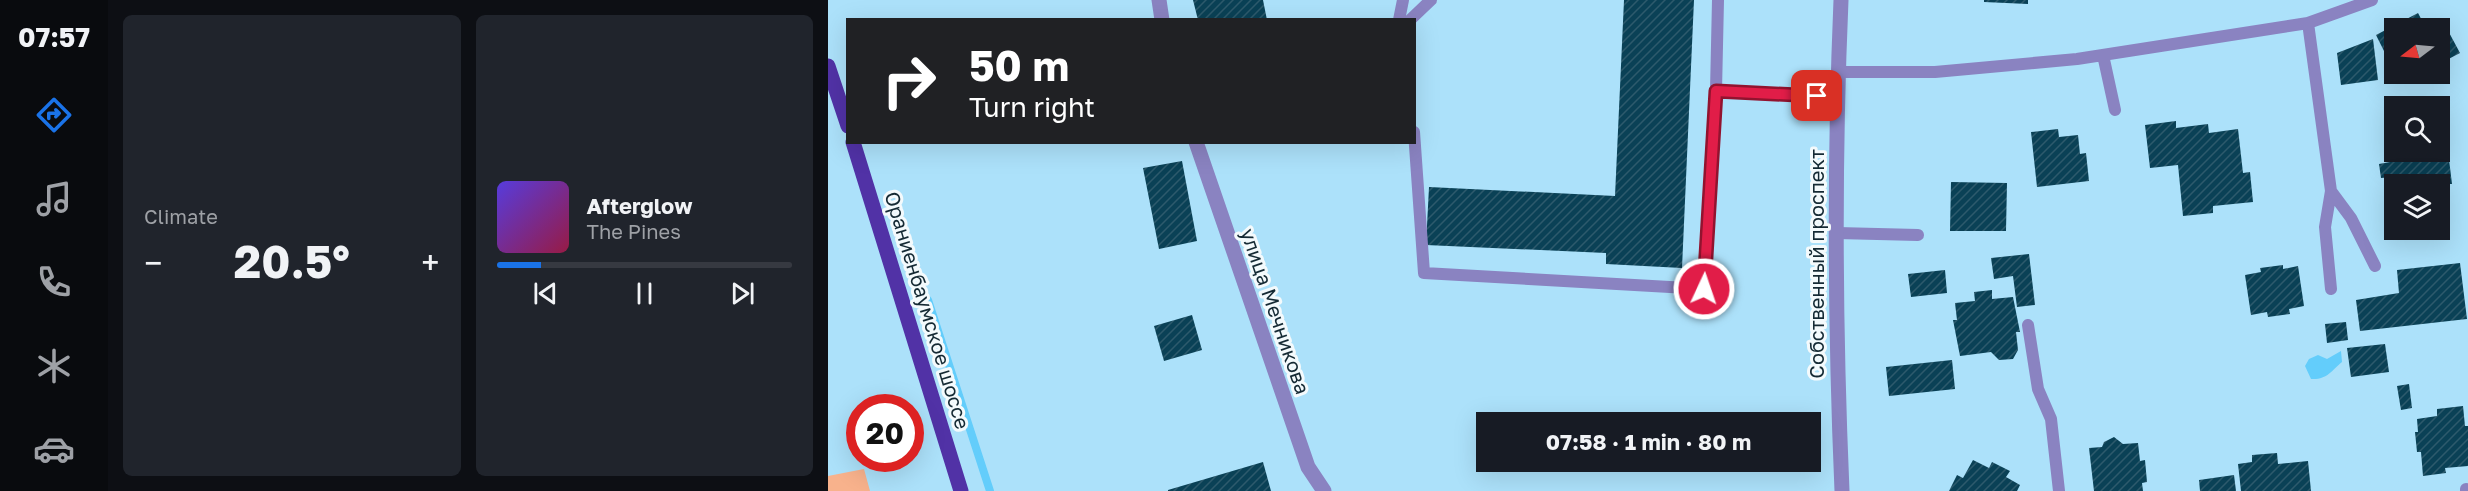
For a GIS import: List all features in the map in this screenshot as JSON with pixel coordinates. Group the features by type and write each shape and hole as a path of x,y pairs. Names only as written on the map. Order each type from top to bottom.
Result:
{"main road":[{"path":"828,66 846,120"},
{"name":"Ораниенбаумское шоссе","path":"854,144 961,491"}],"street":[{"path":"1159,0 1162,18"},
{"name":"Собственный проспект","path":"1841,0 1837,97 1837,374 1842,491"},
{"name":"улица Мечникова","path":"1197,144 1308,467 1324,491"}],"lane":[{"path":"1399,18 1403,0"},
{"path":"1412,18 1431,0"},
{"path":"1415,144 1424,273 1704,289 1716,91 1718,0"},
{"path":"1838,72 1902,74 1973,70 2103,55 2308,23 2372,0"},
{"path":"2308,23 2331,191 2325,227 2331,289"},
{"path":"2103,55 2115,110"},
{"path":"1716,91 1837,97"},
{"path":"2331,191 2351,218 2375,266"},
{"path":"1837,233 1918,235"},
{"path":"2028,325 2038,389 2051,419 2059,491"}],"shaded area":[{"path":"865,472 870,491 828,491 828,476"}],"water":[{"path":"2341,351 2342,362 2332,372 2311,379 2305,366 2309,359 2318,355 2327,359"}],"building":[{"path":"1193,0 1263,0 1267,18 1198,18"},
{"path":"1624,0 1694,0 1682,268 1606,264 1606,253 1426,245 1429,187 1615,196"},
{"path":"1984,0 2028,0 2028,4 1984,2"},
{"path":"2418,13 2421,18 2408,18"},
{"path":"2384,31 2384,51 2376,35"},
{"path":"2450,34 2460,53 2450,58"},
{"path":"2373,39 2378,80 2341,85 2337,53"},
{"path":"2176,121 2176,128 2208,124 2209,133 2238,129 2243,173 2250,172 2253,202 2213,206 2213,213 2183,216 2178,165 2150,168 2145,125"},
{"path":"2058,129 2059,137 2078,135 2080,154 2086,153 2089,181 2037,187 2031,132"},
{"path":"1182,161 1197,241 1159,249 1143,168"},
{"path":"2449,162 2452,184 2450,184 2450,174 2384,174 2384,178 2381,178 2379,164"},
{"path":"1951,182 2007,183 2006,231 1950,231"},
{"path":"2029,254 2035,305 2017,307 2013,276 1994,279 1991,258"},
{"path":"2460,263 2467,319 2360,331 2356,300 2399,293 2397,270"},
{"path":"2283,265 2283,269 2298,266 2304,306 2289,309 2290,314 2268,317 2267,312 2251,315 2245,275 2261,272 2260,268"},
{"path":"1945,270 1947,293 1911,297 1908,274"},
{"path":"1992,290 1992,299 2013,297 2020,332 2016,332 2018,350 2013,359 1999,360 1991,352 1960,356 1953,320 1957,320 1955,303 1975,301 1974,292"},
{"path":"1192,315 1202,350 1164,361 1154,326"},
{"path":"2346,322 2348,340 2327,343 2325,324"},
{"path":"2385,344 2389,372 2351,377 2347,348"},
{"path":"1952,360 1955,389 1889,396 1886,367"},
{"path":"2409,384 2412,408 2401,410 2397,386"},
{"path":"2463,406 2465,426 2468,426 2468,466 2445,468 2446,473 2423,476 2421,452 2417,452 2415,432 2418,432 2417,419 2437,416 2437,409"},
{"path":"2114,437 2123,444 2138,443 2140,461 2145,460 2147,482 2142,483 2143,491 2094,491 2089,448 2102,447 2104,442"},
{"path":"2277,453 2278,464 2308,461 2311,491 2241,491 2238,464 2252,462 2252,455"},
{"path":"1973,460 1989,468 1992,462 2010,471 2006,477 2020,485 2017,491 1949,491 1957,475 1963,478"},
{"path":"1263,462 1271,491 1168,491 1168,490"},
{"path":"2234,475 2236,491 2200,491 2199,480"}],"waterway":[{"path":"928,300 990,491"}],"route":[{"path":"1704,289 1716,91 1817,96"}]}
